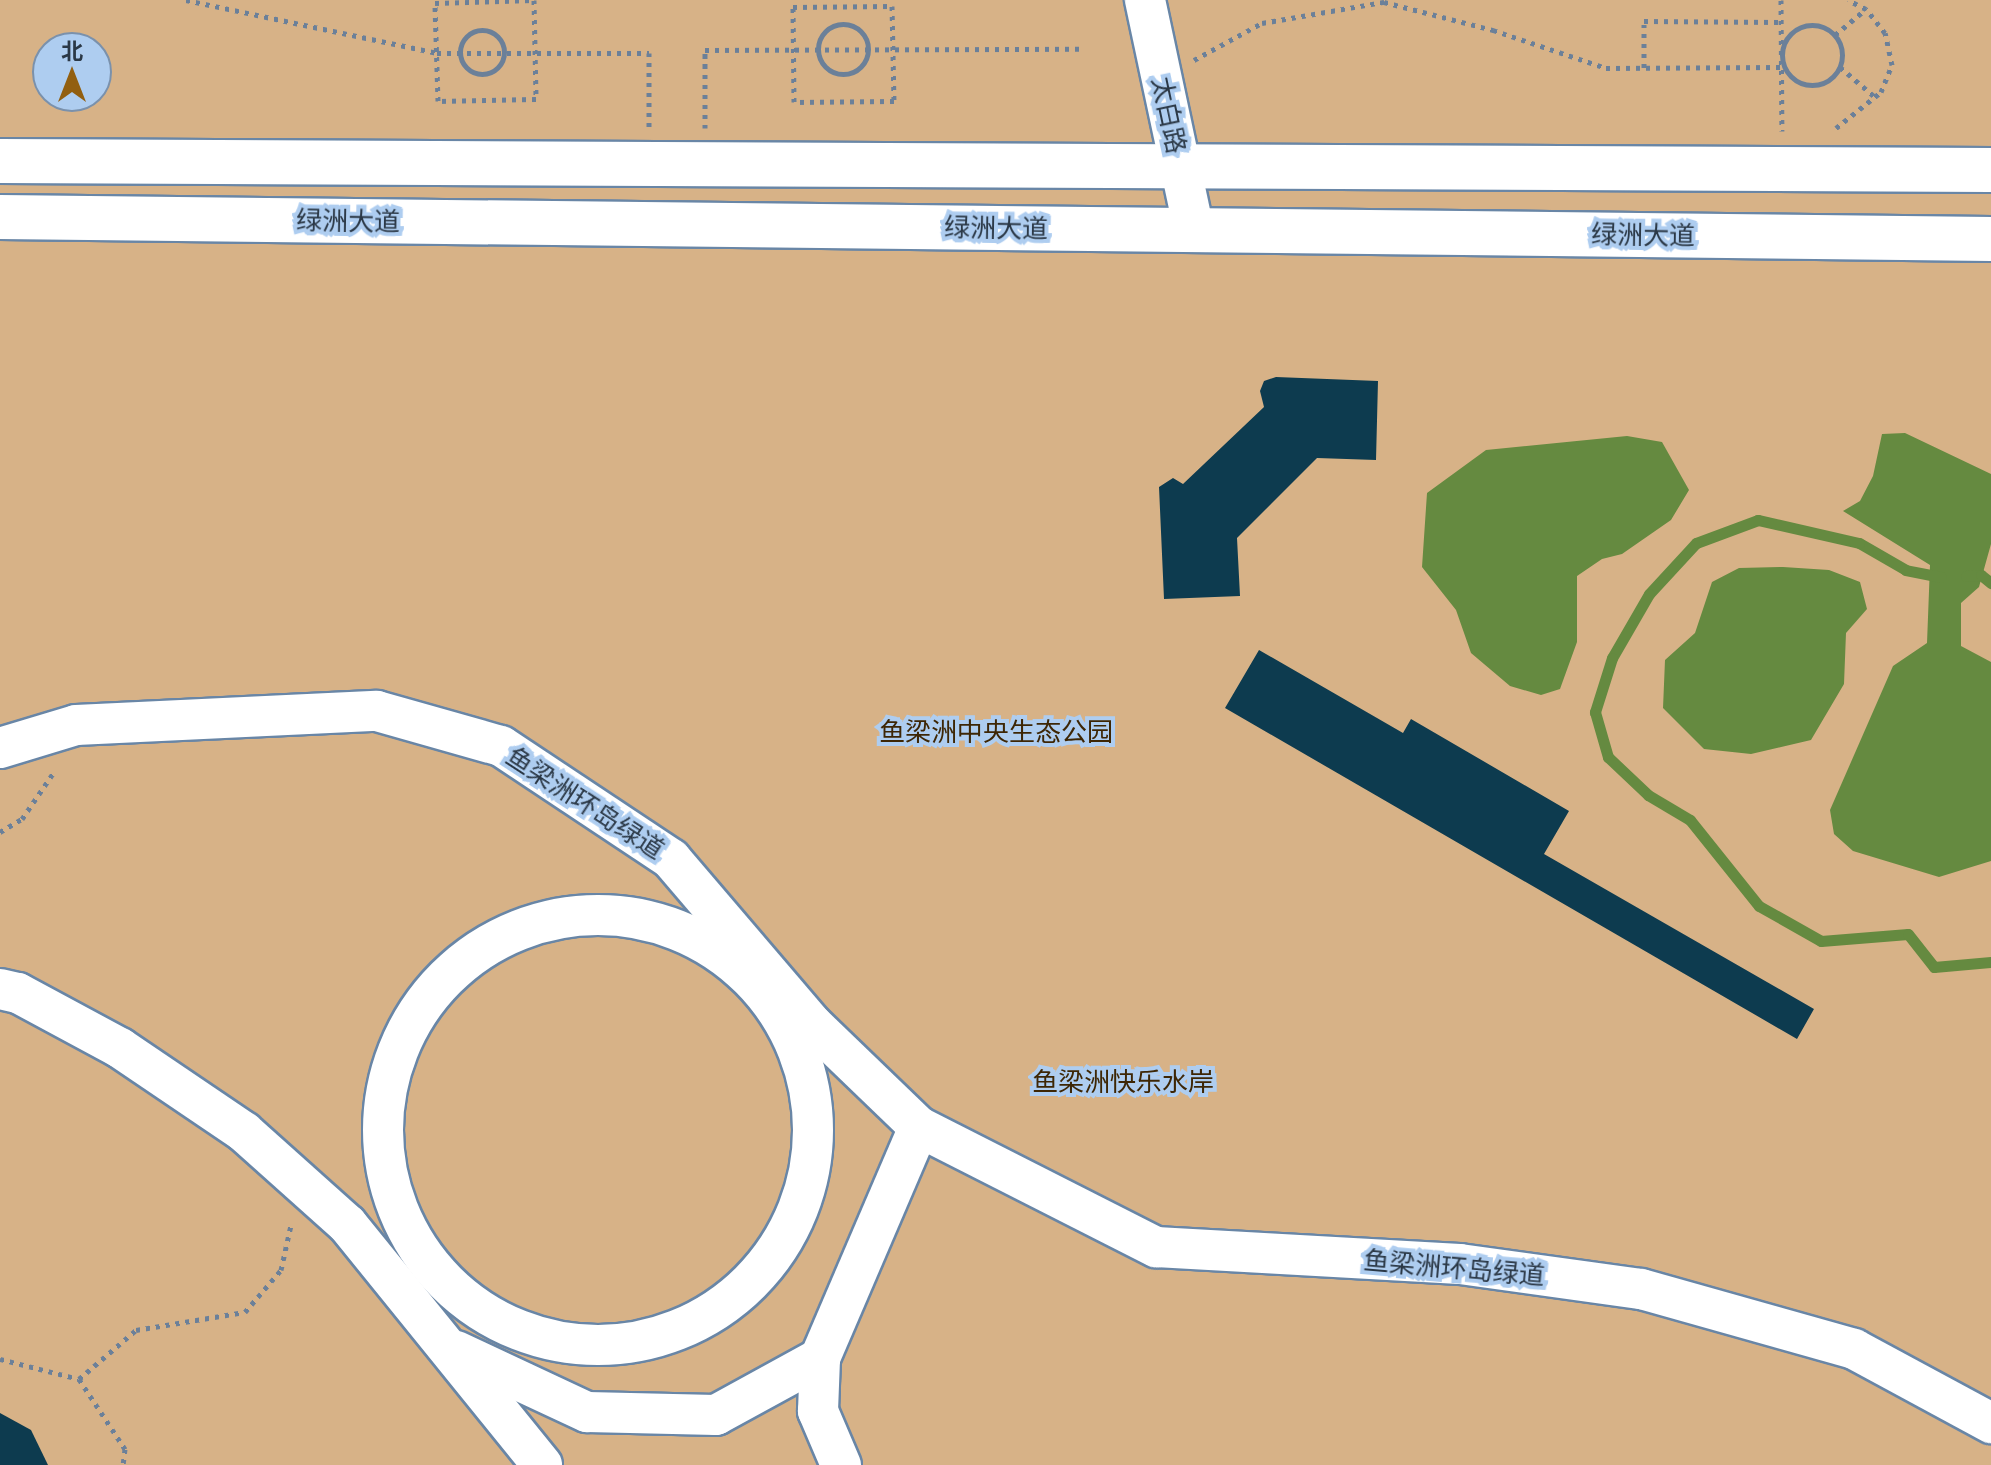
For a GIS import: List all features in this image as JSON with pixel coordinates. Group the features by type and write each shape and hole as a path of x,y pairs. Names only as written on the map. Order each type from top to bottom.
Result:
{"main road":[{"path":"0,161 1181,170 1991,170"},
{"name":"绿洲大道","path":"0,217 1991,239"}],"street":[{"name":"太白路","path":"1145,0 1194,230"},
{"name":"鱼梁洲环岛绿道","path":"0,748 76,725 377,711 501,746 671,859 813,1025 919,1127 1156,1247 1460,1264 1641,1289 1854,1349 1991,1423"},
{"path":"582,914 664,926 715,948 766,994 801,1053 815,1120 807,1189 777,1251 726,1304 661,1337 587,1345 515,1330 453,1291 407,1234 383,1164 384,1091 409,1022 456,966 515,930 582,914"},
{"path":"0,989 18,993 120,1048 244,1132 375,1259 542,1465"},
{"path":"841,1465 818,1411 820,1358 919,1127"},
{"path":"375,1259 407,1234"},
{"path":"445,1346 587,1412 716,1415 820,1358"}],"path":[{"path":"186,0 437,53 649,53 649,164"},
{"path":"534,0 536,99 438,101 437,53 435,3 534,0"},
{"path":"1781,0 1782,142"},
{"path":"1829,132 1875,97 1892,65 1885,33 1866,9 1848,0"},
{"path":"1161,78 1262,23 1384,2 1493,30 1606,68 1781,67"},
{"path":"892,6 894,101 794,102 793,50 793,7 892,6"},
{"path":"1835,35 1866,9"},
{"path":"1644,68 1644,21 1782,22"},
{"path":"843,24 864,34 868,50 862,66 847,74 824,66 818,50 822,34 843,24"},
{"path":"1821,26 1835,35 1842,47 1840,67 1827,81 1809,85 1786,69 1782,50 1801,27 1821,26"},
{"path":"482,30 496,34 504,53 499,67 486,74 466,67 460,53 469,34 482,30"},
{"path":"706,164 705,50 1079,49"},
{"path":"1840,67 1875,97"},
{"path":"0,832 22,819 51,780 76,725"},
{"path":"79,1379 136,1330 245,1312 281,1270 300,1183"},
{"path":"0,1359 79,1379 125,1449 123,1465"}],"green space":[{"name":"鱼梁洲中央生态公园","path":"0,0 1991,0 1991,1465 0,1465"}],"shaded area":[{"path":"1905,433 1991,474 1991,544 1979,587 1961,603 1961,646 1991,662 1991,861 1939,877 1853,851 1834,834 1830,810 1893,666 1927,643 1930,565 1843,511 1860,501 1873,476 1882,434"},
{"path":"1627,436 1662,442 1689,490 1671,520 1622,554 1602,559 1577,576 1577,642 1560,689 1541,695 1510,686 1471,653 1456,610 1422,567 1427,493 1486,450"},
{"path":"1739,568 1829,570 1860,582 1867,609 1846,633 1844,684 1811,740 1751,754 1704,749 1663,708 1665,660 1695,633 1712,582"}],"building":[{"path":"1276,377 1378,381 1376,460 1317,458 1237,538 1240,596 1164,599 1159,487 1173,478 1183,484 1264,407 1260,391 1264,381"},
{"path":"1259,650 1403,733 1411,719 1569,811 1544,854 1814,1009 1797,1039 1225,708"},
{"path":"0,1413 31,1430 48,1465 0,1465"}],"waterway":[{"path":"1941,577 1906,570 1859,543 1758,520 1696,543 1649,594 1612,658 1595,712 1608,757 1648,795 1690,820 1759,906 1821,941 1908,934 1934,967 1991,962"},
{"path":"1966,576 1981,575 1991,583"}],"park label":[{"name":"鱼梁洲快乐水岸","path":"1123,1082"}]}
